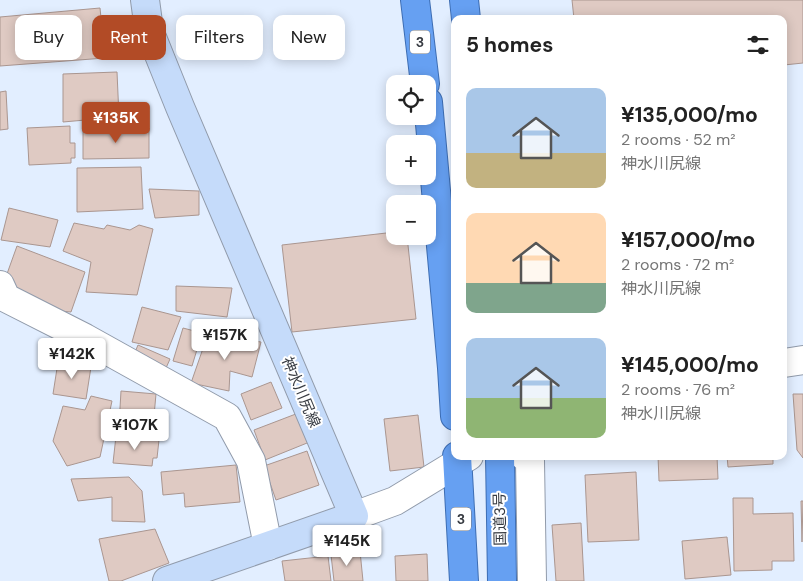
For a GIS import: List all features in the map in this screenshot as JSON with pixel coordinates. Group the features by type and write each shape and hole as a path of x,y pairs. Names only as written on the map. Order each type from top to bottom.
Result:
{"highway":[{"name":"3","path":"415,0 424,75"},
{"path":"464,0 466,15"},
{"path":"430,125 451,357"},
{"name":"3","path":"461,460 464,581"},
{"name":"国道3号","path":"500,460 502,581"}],"main road":[{"name":"神水川尻線","path":"145,0 150,30 177,99 354,516"},
{"path":"167,581 354,516"}],"street":[{"path":"0,285 6,298 85,338 227,417 251,460 268,546"},
{"path":"787,363 803,360"},
{"path":"354,516 395,501 459,460"},
{"path":"530,460 532,581"}],"building":[{"path":"572,0 803,0 803,63 787,65 787,15 574,15"},
{"path":"100,8 101,15 92,15 92,59 82,60 82,15 22,15"},
{"path":"15,16 15,60 79,60 0,66 0,17"},
{"path":"117,72 119,117 63,122 63,74"},
{"path":"6,91 8,129 0,130 0,92"},
{"path":"70,126 70,143 75,143 75,158 71,158 71,163 29,165 27,128"},
{"path":"149,128 149,158 83,159 83,129"},
{"path":"141,167 143,209 77,212 77,168"},
{"path":"149,189 199,191 199,215 155,218"},
{"path":"9,208 58,220 50,247 1,240"},
{"path":"74,223 104,229 107,225 130,230 139,225 153,229 137,295 86,292 91,262 63,251"},
{"path":"386,233 386,245 408,245 416,319 292,332 282,245"},
{"path":"17,246 85,272 71,312 35,309 3,285"},
{"path":"176,286 232,288 227,317 176,311"},
{"path":"142,307 181,317 168,350 132,342"},
{"path":"183,328 202,333 192,366 173,361"},
{"path":"208,334 261,342 252,377 230,371 229,391 191,383"},
{"path":"138,345 170,359 162,377 131,362"},
{"path":"58,362 91,367 86,399 53,394"},
{"path":"271,382 282,408 251,420 241,394"},
{"path":"121,391 156,394 153,427 119,425"},
{"path":"793,394 803,394 803,458 797,450"},
{"path":"91,396 112,401 100,457 67,466 53,441 63,406 85,410"},
{"path":"301,412 312,441 265,460 254,430"},
{"path":"418,415 424,467 390,471 384,419"},
{"path":"116,436 159,440 157,458 153,458 152,466 113,463"},
{"path":"307,451 319,485 276,500 264,466"},
{"path":"658,460 717,460 718,479 659,481"},
{"path":"727,460 773,460 773,464 728,467"},
{"path":"236,465 240,502 185,507 184,493 163,495 161,472"},
{"path":"636,472 639,540 588,542 585,475"},
{"path":"129,477 142,491 145,522 112,521 112,497 78,501 71,479"},
{"path":"733,498 753,498 753,514 793,513 794,561 772,561 772,570 734,571"},
{"path":"801,501 803,501 802,542"},
{"path":"581,523 584,581 556,581 552,525"},
{"path":"155,529 169,563 121,581 109,581 99,539"},
{"path":"727,537 731,575 685,579 682,541"},
{"path":"360,551 363,581 334,581 331,555"},
{"path":"427,554 428,581 396,581 395,556"},
{"path":"328,556 331,581 285,581 282,561"}]}
